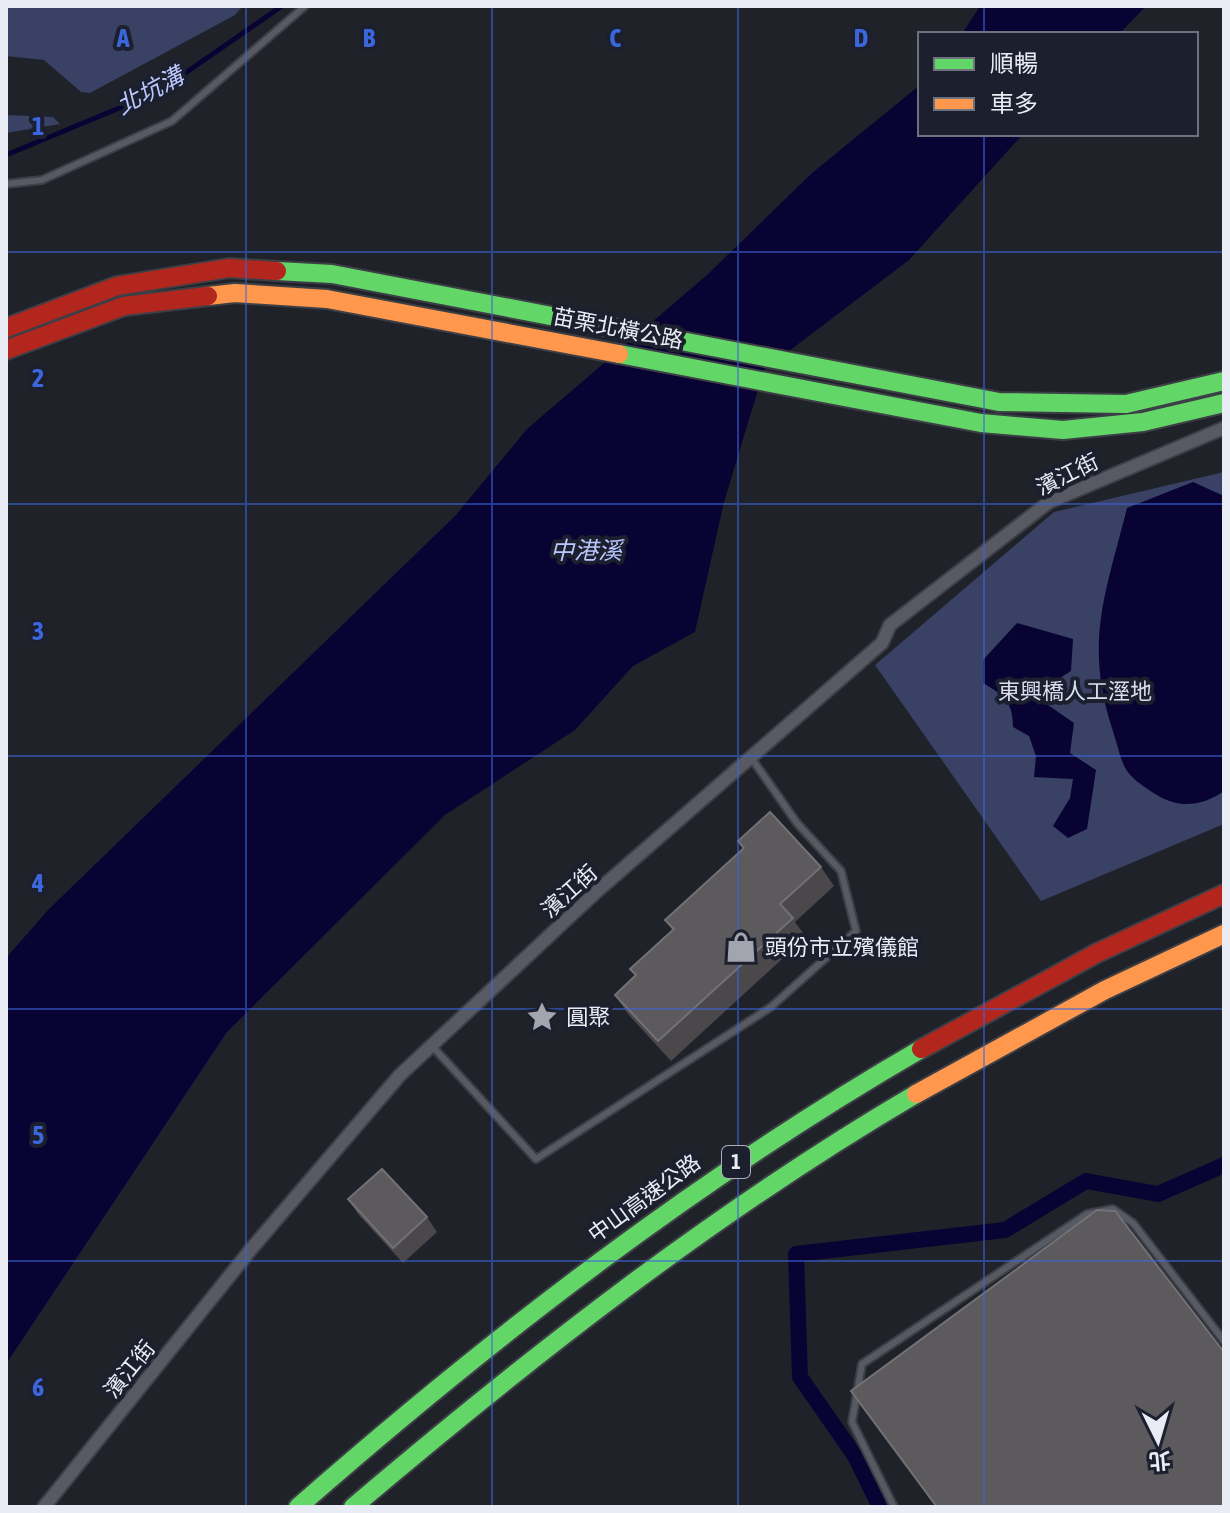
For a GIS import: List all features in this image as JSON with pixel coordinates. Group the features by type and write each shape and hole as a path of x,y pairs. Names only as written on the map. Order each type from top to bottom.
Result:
{"main road":[{"name":"苗栗北橫公路","path":"6,328 117,286 229,268 332,274 999,402 1126,404 1224,381"},
{"name":"苗栗北橫公路","path":"6,350 124,306 235,293 327,299 981,423 1063,430 1143,422 1224,403"},
{"name":"中山高速公路","path":"298,1507 492,1342 632,1234 763,1143 955,1027 1076,962 1224,894"},
{"name":"1","path":"353,1507 466,1408 640,1273 753,1195 855,1129 966,1065 1074,1007 1224,934"}],"street":[{"name":"濱江街","path":"44,1507 252,1248 400,1075 595,893 882,643 890,625 1049,502 1224,428"}],"lane":[{"path":"6,184 42,180 172,121 305,6"},
{"path":"431,1045 536,1159 771,1007 856,931 841,871 797,823 752,759"},
{"path":"894,1507 852,1422 862,1364 1087,1214 1113,1209 1133,1223 1224,1341"}],"green space":[{"path":"6,6 243,6 235,15 90,93 81,92 44,60 6,56"},
{"path":"6,115 53,117 60,124 6,133"},
{"name":"東興橋人工溼地","path":"1224,472 1224,824 1041,901 875,665 1054,512"}],"water":[{"path":"980,6 1146,6 1121,32 963,32"},
{"name":"中港溪","path":"918,87 918,136 1021,136 909,260 764,370 724,502 695,632 633,666 575,730 445,815 227,1032 6,1364 6,958 49,909 456,515 527,429 707,275 812,173"},
{"path":"1193,482 1224,496 1224,791 1199,803 1182,804 1157,795 1136,781 1126,768 1104,697 1099,643 1106,592 1127,508"},
{"path":"1017,623 1073,639 1071,671 1044,688 1045,703 1074,723 1070,753 1096,770 1087,829 1068,838 1053,826 1070,798 1073,779 1034,777 1036,756 1029,736 1013,727 1006,700 983,683 983,660"}],"building":[{"name":"頭份市立殯儀館","path":"770,812 821,867 780,904 793,918 658,1041 615,995 636,975 630,969 674,929 665,920 744,848 738,841"},
{"path":"382,1169 427,1217 393,1248 348,1199"},
{"path":"1097,1210 1115,1211 1224,1352 1224,1507 937,1507 851,1391"}],"waterway":[{"name":"北坑溝","path":"6,155 158,92 282,6"},
{"path":"880,1507 855,1456 800,1377 796,1254 1005,1230 1086,1181 1158,1194 1224,1165"}],"traffic: fast":[{"path":"277,271 332,274 999,402 1126,404 1224,381"},
{"path":"619,354 981,423 1063,430 1143,422 1224,403"},
{"path":"298,1507 446,1382 599,1263 757,1151 921,1049"},
{"path":"353,1507 488,1395 626,1288 768,1187 916,1094"}],"traffic: slow":[{"path":"208,296 235,293 327,299 619,354"},
{"path":"916,1094 1105,990 1224,934"}],"traffic: jam":[{"path":"6,328 117,286 229,268 277,271"},
{"path":"6,350 124,306 208,296"},
{"path":"921,1049 1097,953 1224,894"}],"place":[{"name":"頭份市立殯儀館","path":"741,947"},
{"name":"圓聚","path":"542,1017"}]}
